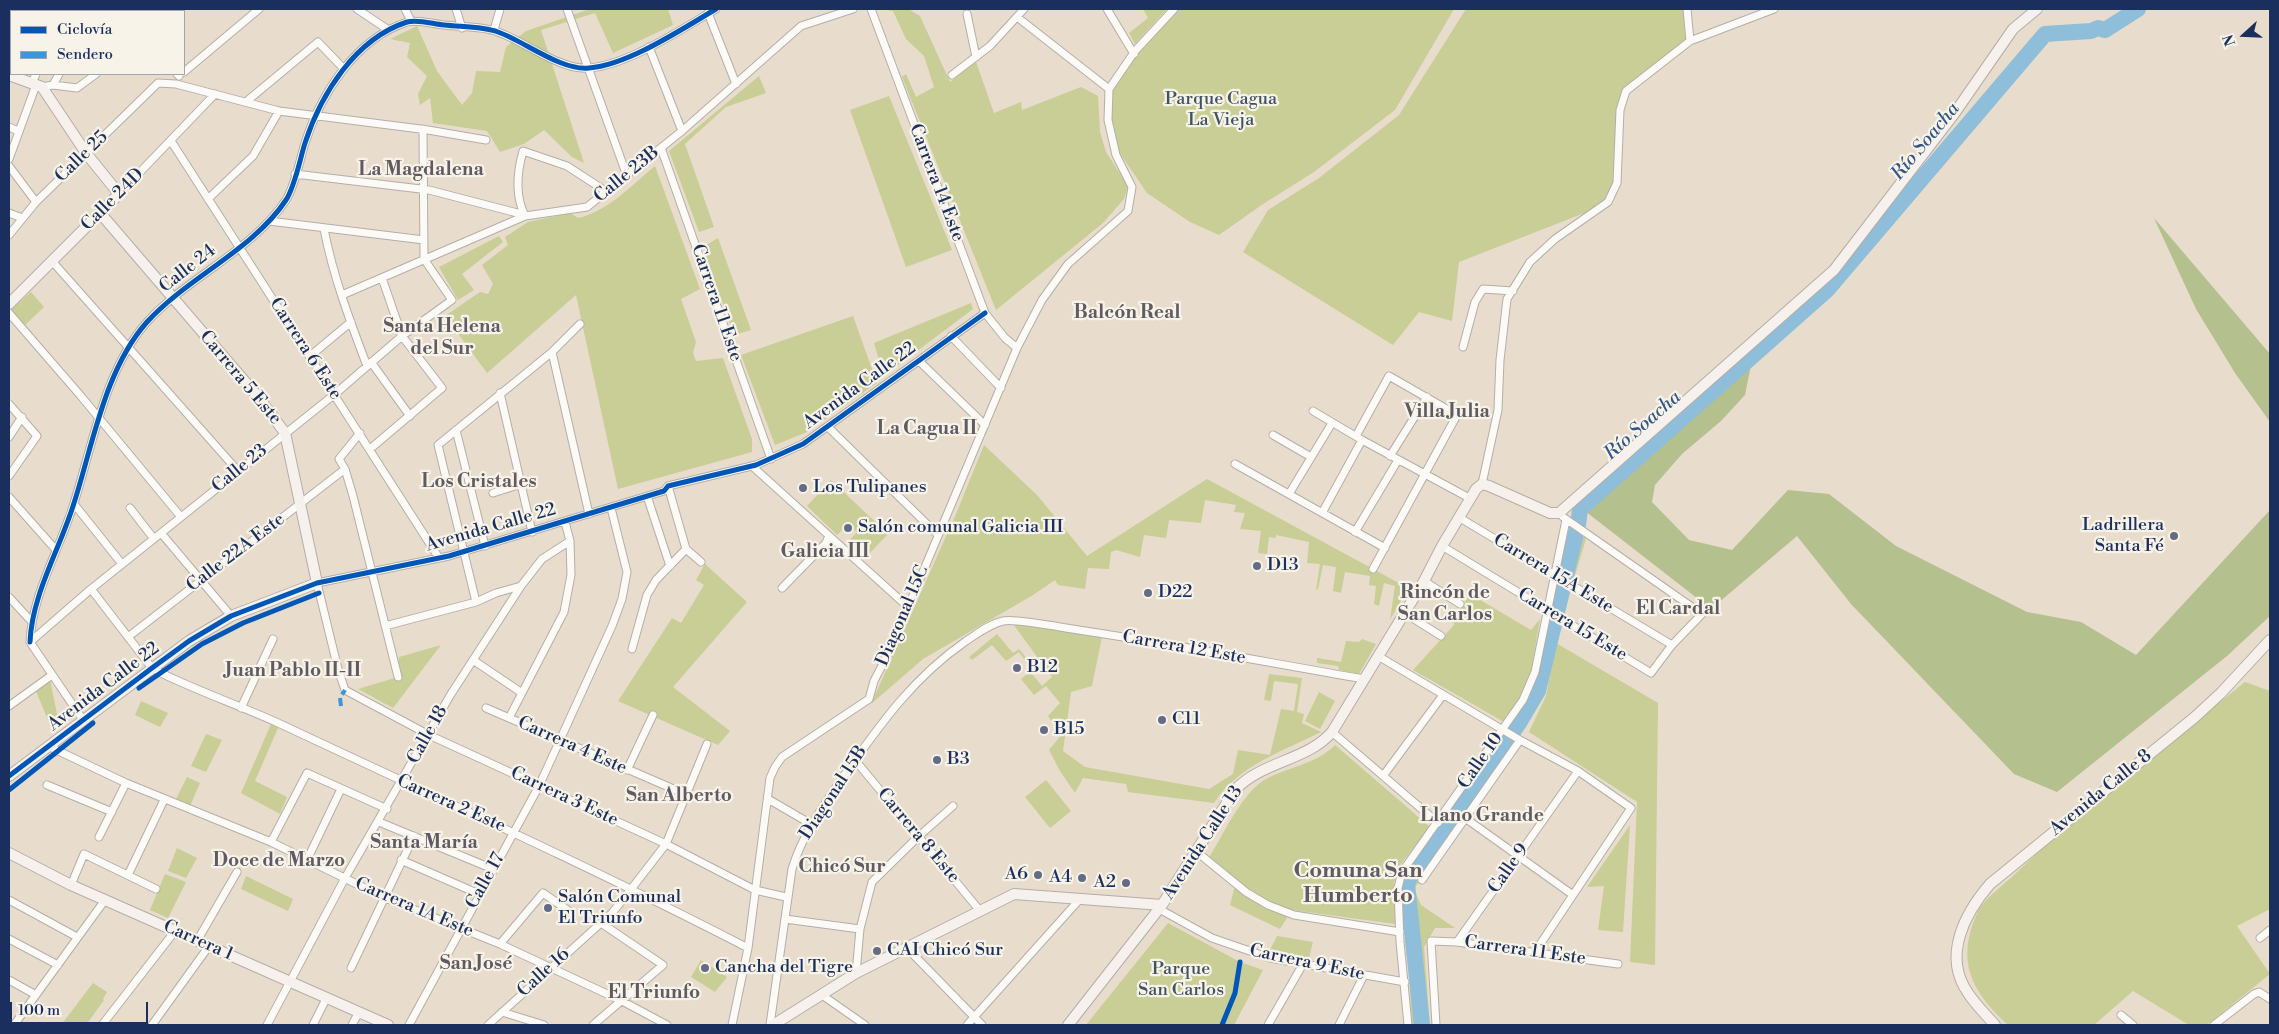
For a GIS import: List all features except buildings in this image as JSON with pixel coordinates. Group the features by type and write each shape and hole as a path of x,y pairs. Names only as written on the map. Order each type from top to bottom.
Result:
{"main road":[{"path":"1482,484 1566,518 1834,270 1954,114 2012,29 2037,9"},
{"path":"9,75 40,83 86,153 119,194"},
{"name":"Calle 24D","path":"9,304 119,194"},
{"name":"Carrera 5 Este","path":"100,214 173,297 285,433 317,583"},
{"name":"Avenida Calle 13","path":"1068,1025 1162,905 1197,852 1223,807 1245,779 1312,749 1324,742 1332,732 1403,612 1424,581 1442,546 1476,489 1482,484"},
{"name":"Avenida Calle 22","path":"9,776 152,668 230,616 317,583"},
{"name":"Avenida Calle 8","path":"1996,1025 1967,992 1957,960 1960,930 1978,898 1990,884 2195,717 2221,693 2270,640"},
{"name":"Carrera 1","path":"9,853 71,885 388,1025"},
{"path":"772,1025 856,973 1014,894 1162,905"}],"street":[{"path":"185,72 259,9"},
{"path":"357,9 387,29"},
{"path":"405,9 411,21 494,30 568,65 589,68 614,64 649,47 716,9"},
{"path":"456,9 462,28"},
{"path":"494,30 500,9"},
{"path":"567,9 627,176"},
{"name":"Calle 23B","path":"342,295 525,216 587,207 682,131 801,26 853,9"},
{"name":"Carrera 14 Este","path":"871,9 985,313 1005,338 1017,348"},
{"path":"952,75 990,46 1024,9"},
{"path":"1107,9 1134,54"},
{"path":"1017,17 1109,89 1134,54 1174,9"},
{"path":"1687,9 1690,41"},
{"path":"1482,484 1498,410 1500,360 1507,299 1530,262 1536,256 1555,239 1608,202 1618,183 1620,110 1626,91 1690,41 1774,9"},
{"path":"708,14 736,84"},
{"path":"967,14 976,57"},
{"name":"Calle 24","path":"30,642 31,621 74,504 98,417 130,347 147,322 173,297 269,221 288,198 314,116 344,70 360,51 387,29 411,21"},
{"path":"247,101 318,42 344,70"},
{"path":"649,47 682,131"},
{"path":"9,159 18,130 40,83 57,75"},
{"path":"40,83 77,88 95,75"},
{"path":"180,76 215,94 278,110 423,129 486,140"},
{"name":"Calle 25","path":"9,235 36,202 158,83 180,76"},
{"name":"Diagonal 15C","path":"732,1025 748,948 770,778 775,767 782,758 868,699 874,681 908,608 1017,348 1042,300 1068,264 1128,211 1132,187 1116,156 1108,120 1109,89"},
{"name":"Calle 24D","path":"119,194 215,94"},
{"path":"208,199 253,156 278,110"},
{"path":"9,127 18,130"},
{"path":"423,129 424,259"},
{"name":"Carrera 6 Este","path":"171,141 439,558"},
{"name":"Carrera 11 Este","path":"661,148 771,459"},
{"path":"525,216 519,202 519,165 523,151 567,166 608,192"},
{"path":"9,167 36,202"},
{"path":"295,174 424,190 525,216"},
{"path":"9,213 22,218"},
{"path":"269,221 424,240"},
{"path":"324,228 328,251 342,295 369,364 410,416"},
{"name":"Calle 23","path":"30,642 91,589 334,394 402,336 452,300 424,259"},
{"path":"51,260 238,471"},
{"path":"370,449 442,388 402,336 382,278"},
{"path":"1463,348 1475,302 1483,289 1512,291"},
{"path":"9,313 181,516"},
{"name":"Avenida Calle 22","path":"317,583 439,558 485,546 664,491 668,486 752,466 771,459 803,444 985,313"},
{"path":"310,356 351,322"},
{"path":"476,602 438,446 552,352 580,324"},
{"path":"951,336 1001,388"},
{"path":"552,352 589,514"},
{"path":"920,361 985,425"},
{"path":"1322,513 1390,376 1457,415 1373,569"},
{"path":"500,393 532,532"},
{"path":"1355,532 1427,397"},
{"path":"9,404 37,436 9,476"},
{"path":"1313,411 1394,458 1471,499"},
{"path":"9,437 22,417"},
{"path":"1289,494 1332,423"},
{"path":"828,426 938,535"},
{"path":"456,430 485,546"},
{"path":"360,433 339,459 345,469 398,677"},
{"path":"1273,435 1312,457"},
{"path":"1235,464 1385,548"},
{"path":"752,466 908,608"},
{"name":"Calle 22A Este","path":"128,637 199,580 345,469"},
{"path":"494,493 521,484"},
{"path":"668,486 686,549 701,562"},
{"path":"647,496 670,566"},
{"path":"9,497 56,550"},
{"path":"74,504 122,564"},
{"path":"130,508 154,539"},
{"name":"Calle 17","path":"409,1025 460,928 539,786 608,636 622,599 627,572 610,508"},
{"name":"Carrera 15A Este","path":"1460,518 1672,645"},
{"path":"1566,518 1702,614 1672,645"},
{"name":"Calle 10","path":"1408,1025 1398,888 1402,872 1504,731 1523,700 1535,672 1550,612 1558,577 1566,518"},
{"path":"509,718 564,612 571,575 570,541 565,522"},
{"path":"161,533 230,616"},
{"path":"782,588 826,543 829,536"},
{"name":"Calle 18","path":"267,1025 344,878 387,809 451,694 521,586 542,560 570,541"},
{"name":"Carrera 15 Este","path":"1442,546 1651,672 1672,645"},
{"path":"632,649 647,595 656,580 686,549"},
{"path":"1424,581 1460,604"},
{"name":"Carrera 5 Este","path":"317,583 345,690"},
{"path":"385,626 476,602 496,593 521,586"},
{"path":"91,589 152,668"},
{"path":"9,597 31,621"},
{"path":"1403,612 1441,636"},
{"name":"Carrera 12 Este","path":"1004,621 1157,642 1364,679"},
{"name":"Diagonal 15B","path":"772,1025 786,897 797,853 811,824 882,720 935,664 983,630 1004,621"},
{"path":"240,708 273,639"},
{"path":"30,642 83,720"},
{"path":"1378,656 1504,731 1578,771 1631,808 1534,952"},
{"path":"473,660 522,693"},
{"name":"Carrera 2 Este","path":"152,668 513,832 632,888 748,948"},
{"path":"10,702 52,675"},
{"name":"Carrera 3 Este","path":"345,690 429,735 666,844 755,890 786,897"},
{"path":"1383,776 1443,695"},
{"name":"Carrera 4 Este","path":"486,708 685,794"},
{"path":"627,770 653,715"},
{"path":"1332,732 1438,823"},
{"name":"Calle 10","path":"1422,880 1518,739"},
{"name":"Calle 16","path":"488,1025 612,913 632,888 666,844 707,744"},
{"name":"Carrera 1A Este","path":"48,746 126,784 271,842 383,897 500,944 622,1001 665,1025"},
{"name":"Carrera 8 Este","path":"855,760 981,912"},
{"name":"Calle 9","path":"1457,942 1578,771"},
{"path":"271,842 307,772 387,809"},
{"path":"99,838 126,784"},
{"path":"47,785 112,812"},
{"path":"308,860 341,789"},
{"path":"768,799 811,824"},
{"path":"128,875 164,800"},
{"path":"856,973 860,929 872,882 953,806"},
{"path":"1465,818 1572,896"},
{"path":"379,822 493,869"},
{"path":"351,968 383,897 414,836"},
{"path":"1197,852 1246,892 1268,905 1294,915 1400,932"},
{"path":"71,885 84,854 156,890"},
{"path":"402,860 479,894"},
{"path":"197,941 237,872"},
{"path":"500,944 543,893 570,911"},
{"path":"967,1025 1080,899"},
{"path":"9,900 77,937"},
{"path":"9,1022 14,1025 105,900"},
{"name":"Carrera 9 Este","path":"1162,905 1162,910 1229,945 1270,958 1405,982"},
{"path":"785,919 860,929"},
{"path":"593,1025 663,965 601,923"},
{"path":"2260,938 2270,930"},
{"path":"102,1025 175,931"},
{"path":"9,939 58,965"},
{"name":"Carrera 11 Este","path":"1436,1025 1431,942 1457,942 1618,964"},
{"path":"152,1025 209,946"},
{"path":"907,948 982,1025"},
{"path":"1268,1025 1303,964"},
{"path":"1339,1025 1364,975"},
{"path":"9,980 36,995"},
{"path":"2214,1025 2254,994 2259,992 2270,999"},
{"path":"822,995 865,1025"},
{"path":"313,1025 327,997"},
{"path":"352,1025 359,1012"},
{"path":"502,1012 544,1025"},
{"path":"2121,1015 2132,1025"}],"green space":[{"path":"590,9 668,9 673,25 613,53 595,13 541,30 584,163 572,157 544,130 524,144 500,152 487,131 433,123 430,98 420,105 418,94 427,76 407,57 410,43 390,39 417,26 437,71 462,105 472,93 476,71 500,72 506,47 526,31"},
{"path":"880,9 911,9 920,16 950,82 976,62 994,113 1021,102 1022,110 1081,87 1098,96 1100,132 1106,152 1128,186 1124,199 1103,223 996,310 902,77 906,74 916,97 934,87 924,56 906,39 893,11"},
{"path":"1143,9 1167,9 1135,44 1129,33 1148,18"},
{"name":"Parque Cagua La Vieja","path":"1177,9 1454,9 1395,110 1314,172 1263,204 1219,235 1190,222 1147,193 1119,152 1111,116 1112,92 1137,53"},
{"path":"1466,9 1685,9 1693,42 1627,92 1621,111 1620,184 1610,203 1459,262 1452,321 1419,312 1393,345 1243,252 1268,210 1319,178 1399,115"},
{"path":"759,76 766,93 726,107 685,144 714,227 699,232 669,151"},
{"path":"889,96 952,250 906,267 850,110"},
{"path":"655,166 700,289 681,299 696,342 693,353 696,361 723,358 752,439 752,452 618,489 576,295 487,373 445,316 480,292 488,294 493,284 482,265 508,245 505,237 528,222 570,213 578,218 589,215 619,197"},
{"path":"2154,218 2270,354 2270,422 2235,373 2196,309"},
{"path":"499,236 503,242 462,274 474,290 458,300 439,267"},
{"path":"718,238 751,330 734,335 703,247"},
{"path":"31,292 44,307 25,325 11,310"},
{"path":"971,303 973,309 884,376 874,343"},
{"path":"853,316 877,383 807,432 775,445 741,355"},
{"path":"1753,355 1745,395 1721,421 1682,454 1655,485 1652,502 1689,540 1732,550 1788,490 1829,494 1896,546 2027,612 2081,622 2136,655 2270,510 2270,616 2227,656 2057,792 2014,774 1851,604 1797,536 1711,609 1585,511"},
{"path":"984,445 1037,495 1087,556 1207,479 1408,588 1390,620 1395,586 1384,583 1379,606 1374,604 1376,586 1369,585 1370,576 1345,572 1341,593 1333,591 1336,567 1323,565 1318,589 1316,590 1320,564 1307,563 1309,542 1276,535 1276,538 1269,537 1267,554 1258,553 1261,531 1240,529 1245,513 1234,512 1236,505 1205,500 1201,523 1169,520 1166,538 1144,535 1140,557 1116,550 1111,552 1109,569 1088,568 1085,589 1058,585 1055,580 1033,595 923,659 871,704 956,514"},
{"path":"831,480 888,534 865,558 848,542 857,532 848,524 837,535 807,506"},
{"path":"1569,530 1586,539 1555,641 1544,694 1518,740 1414,889 1421,905 1455,928 1435,928 1424,947 1430,1025 1412,1025 1404,892 1408,875 1507,733 1533,687 1562,573"},
{"path":"705,564 747,602 673,687 730,731 718,745 618,701 672,618 681,623 704,585 696,580"},
{"path":"1470,594 1531,630 1540,619 1531,672 1519,700 1504,722 1413,670 1454,625 1453,620"},
{"path":"1013,624 1102,637 1092,686 1071,692 1063,751 1085,767 1209,789 1233,774 1238,750 1270,755 1281,709 1294,711 1298,684 1274,681 1271,701 1264,700 1269,674 1302,678 1297,712 1304,714 1302,723 1321,732 1276,753 1248,769 1224,790 1214,803 1128,792 1126,784 1083,778 1075,793 1049,750 1061,735 1048,716 1060,703 1046,686 1034,695 1021,679 1032,670 1019,652 1006,661 992,645 972,660 969,657 997,634 1013,653 1019,649 1036,670 1032,674 1042,686 1052,677"},
{"path":"1362,639 1376,644 1359,674 1339,670 1338,666 1317,663 1317,658 1341,662 1346,641 1359,642"},
{"path":"1556,643 1658,703 1655,965 1630,962 1637,802 1529,732 1546,696"},
{"path":"441,645 393,708 358,689 398,677 399,657"},
{"path":"50,680 60,728 53,732 35,689"},
{"path":"2245,682 2270,691 2270,909 2237,926 2270,974 2207,1025 2189,1025 2133,991 2094,1025 2008,1025 1984,1000 1970,974 1968,945 1971,929 1978,911 1995,892 2070,824"},
{"path":"1319,692 1335,701 1320,729 1305,721"},
{"path":"141,701 168,713 160,727 135,715"},
{"path":"271,724 278,728 255,781 287,797 280,814 241,793"},
{"path":"206,734 222,740 206,772 191,766"},
{"path":"1335,745 1430,827 1397,869 1394,884 1395,924 1292,910 1280,929 1230,905 1236,881 1208,859 1241,804 1257,785 1266,779 1319,757"},
{"path":"187,777 200,783 190,806 176,799"},
{"path":"1046,780 1071,811 1050,828 1025,797"},
{"path":"1630,825 1623,932 1598,930 1604,886 1587,887"},
{"path":"177,848 197,858 186,878 168,871"},
{"path":"165,874 186,882 168,918 150,910"},
{"path":"246,876 293,899 288,911 241,889"},
{"name":"Parque San Carlos","path":"1168,923 1240,962 1263,970 1234,1025 1086,1025"},
{"path":"1277,936 1313,942 1309,958 1270,950"},
{"name":"Cancha del Tigre","path":"701,960 727,977 715,992 691,977"},
{"path":"93,983 107,992 104,1000 86,1025 61,1025"}],"waterway":[{"name":"Río Soacha","path":"1422,1025 1407,884 1410,877 1519,723 1538,691 1578,525 1580,509 1827,290 2045,34 2091,31 2098,28 2105,30 2138,9"}],"marked path":[{"path":"341,706 340,698 345,690"}],"cycle path":[{"path":"30,642 32,624 41,589 68,520 110,384 121,362 147,322 163,306 238,249 272,218 289,194 295,180 305,143 320,106 342,70 371,41 388,30 407,22 416,21 478,28 492,30 508,36 567,65 589,68 621,60 637,53 671,36 716,9"},
{"path":"9,776 189,641 231,616 317,583 449,556 664,491 668,486 756,465 803,444 985,313"},
{"path":"139,688 202,644 243,623 319,593"},
{"path":"9,790 93,723"},
{"path":"1222,1025 1235,993 1240,962"}],"place":[{"name":"Los Tulipanes","path":"803,488"},
{"name":"Salón comunal Galicia III","path":"848,528"},
{"name":"Ladrillera Santa Fé","path":"2174,536"},
{"name":"D13","path":"1257,566"},
{"name":"D22","path":"1148,593"},
{"name":"B12","path":"1017,668"},
{"name":"C11","path":"1162,720"},
{"name":"B15","path":"1044,730"},
{"name":"B3","path":"937,760"},
{"name":"A6","path":"1038,875"},
{"name":"A4","path":"1082,878"},
{"name":"A2","path":"1126,883"},
{"name":"Salón Comunal El Triunfo","path":"548,908"},
{"name":"CAI Chicó Sur","path":"877,951"},
{"name":"Cancha del Tigre","path":"705,968"}],"district":[{"name":"La Magdalena","path":"421,170"},
{"name":"Balcón Real","path":"1127,313"},
{"name":"Santa Helena del Sur","path":"442,338"},
{"name":"Villa Julia","path":"1447,412"},
{"name":"La Cagua II","path":"927,429"},
{"name":"Los Cristales","path":"479,482"},
{"name":"Galicia III","path":"825,552"},
{"name":"Rincón de San Carlos","path":"1445,604"},
{"name":"El Cardal","path":"1678,609"},
{"name":"Juan Pablo II-II","path":"293,671"},
{"name":"San Alberto","path":"679,796"},
{"name":"Llano Grande","path":"1482,816"},
{"name":"Santa María","path":"424,843"},
{"name":"Doce de Marzo","path":"279,861"},
{"name":"Chicó Sur","path":"842,867"},
{"name":"Comuna San Humberto","path":"1358,884"},
{"name":"San José","path":"476,964"},
{"name":"El Triunfo","path":"654,993"}]}
